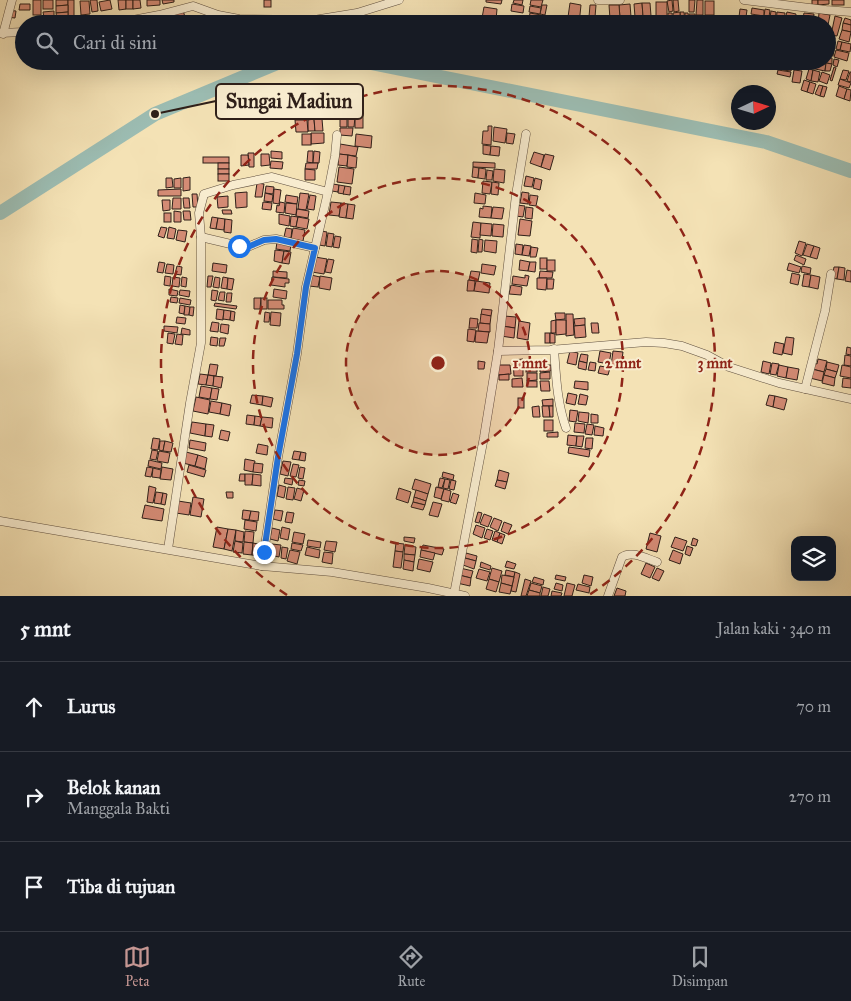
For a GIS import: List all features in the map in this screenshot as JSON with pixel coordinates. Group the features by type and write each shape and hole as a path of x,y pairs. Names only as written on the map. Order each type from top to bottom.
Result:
{"street":[{"path":"12,0 2,34 15,33"},
{"path":"350,15 400,0"},
{"path":"598,0 620,0"},
{"path":"744,0 851,12"},
{"path":"146,15 192,3 216,15"},
{"path":"454,594 484,437 498,351 516,195 526,134"},
{"path":"262,566 278,457 297,354 306,287 328,192 337,135"},
{"path":"168,549 201,344 201,237 199,213 204,194 272,177 328,192"},
{"path":"201,237 239,246 250,246 264,240 276,239 315,248"},
{"path":"805,389 825,312 831,274"},
{"path":"498,351 664,343 682,346 708,355 729,367 755,376 851,399"},
{"path":"554,349 557,386 566,428"},
{"path":"0,521 262,566 332,572 465,596"},
{"path":"608,596 622,557 626,554 633,554 657,562"}],"building":[{"path":"33,0 41,0 41,15 33,15"},
{"path":"43,0 53,0 53,9 43,9"},
{"path":"56,0 68,0 68,5 56,6"},
{"path":"68,0 74,0 74,15 68,15"},
{"path":"90,0 97,0 98,11 92,12"},
{"path":"110,0 112,9 101,11 99,2"},
{"path":"118,0 126,0 126,9 119,10"},
{"path":"126,0 133,0 133,9 126,9"},
{"path":"133,0 140,0 141,8 133,9"},
{"path":"147,0 160,0 160,5 147,6"},
{"path":"162,0 174,0 174,2 163,4"},
{"path":"264,0 271,0 271,7 264,7"},
{"path":"486,0 502,0 501,4 486,2"},
{"path":"514,0 523,0 522,5 513,3"},
{"path":"531,0 543,0 541,7 530,5"},
{"path":"672,0 673,11 669,12 667,1"},
{"path":"673,0 678,0 679,11 674,12"},
{"path":"689,0 695,0 694,12 689,12"},
{"path":"697,0 703,0 703,15 696,15"},
{"path":"812,0 818,0 818,5 812,5"},
{"path":"818,0 829,0 829,4 818,5"},
{"path":"832,0 844,0 844,5 832,5"},
{"path":"80,1 89,1 90,14 81,15"},
{"path":"705,1 714,1 714,15 705,15"},
{"path":"656,2 667,2 667,15 656,15"},
{"path":"570,3 581,5 580,15 568,15"},
{"path":"642,3 643,15 635,15 634,4"},
{"path":"642,3 650,3 651,15 643,15"},
{"path":"20,4 30,4 30,10 19,10"},
{"path":"512,4 524,6 523,13 511,11"},
{"path":"630,4 631,15 620,15 619,5"},
{"path":"68,5 68,12 56,13 56,6"},
{"path":"542,5 547,5 545,15 540,14"},
{"path":"590,5 596,5 595,15 589,15"},
{"path":"609,5 619,5 620,15 610,15"},
{"path":"530,6 541,8 540,14 529,12"},
{"path":"484,7 497,9 496,15 483,15"},
{"path":"752,8 764,10 764,15 751,14"},
{"path":"740,9 747,10 746,15 739,15"},
{"path":"765,9 770,10 769,15 764,15"},
{"path":"7,10 16,11 15,18 6,17"},
{"path":"183,10 184,15 174,15 173,12"},
{"path":"54,11 54,15 44,15 43,12"},
{"path":"771,11 776,12 776,15 770,15"},
{"path":"68,12 68,15 56,15 56,13"},
{"path":"680,12 680,15 673,15 673,13"},
{"path":"777,12 785,13 785,15 777,15"},
{"path":"787,12 796,14 796,15 786,15"},
{"path":"836,16 842,18 836,36"},
{"path":"845,18 851,20 851,25 843,23"},
{"path":"843,23 851,25 851,32 842,30"},
{"path":"842,30 851,32 849,42 839,39"},
{"path":"838,41 842,42 840,50 836,49"},
{"path":"842,42 851,44 850,52 840,50"},
{"path":"836,50 849,53 847,61 836,58"},
{"path":"778,70 791,72 790,77 777,74"},
{"path":"794,70 802,71 800,83 792,82"},
{"path":"809,70 813,70 811,81 806,79"},
{"path":"813,70 820,72 818,82 811,81"},
{"path":"833,70 835,70 832,81 830,80"},
{"path":"843,70 849,71 846,80 840,79"},
{"path":"822,72 830,75 827,84 819,81"},
{"path":"851,72 851,82 847,81"},
{"path":"840,79 851,83 849,88 838,85"},
{"path":"804,80 810,82 807,92 801,90"},
{"path":"810,82 816,84 813,94 807,92"},
{"path":"819,85 823,86 820,96 815,94"},
{"path":"823,86 827,87 824,97 820,96"},
{"path":"839,86 847,89 844,99 836,96"},
{"path":"847,89 851,90 850,101 844,99"},
{"path":"313,106 320,106 321,119 314,119"},
{"path":"307,112 313,112 314,119 307,119"},
{"path":"340,115 347,116 347,127 340,127"},
{"path":"355,115 363,115 363,128 355,128"},
{"path":"348,117 355,117 354,127 348,127"},
{"path":"314,119 315,131 308,131 308,120"},
{"path":"314,119 322,119 323,131 315,131"},
{"path":"295,120 307,120 308,132 296,132"},
{"path":"488,126 492,126 491,145 482,144 483,131 488,131"},
{"path":"494,127 507,129 505,143 493,141"},
{"path":"340,128 353,128 352,136 340,135"},
{"path":"311,133 324,133 324,143 311,144"},
{"path":"507,133 515,134 513,144 506,143"},
{"path":"302,134 311,134 311,145 302,145"},
{"path":"356,134 372,136 371,148 355,146"},
{"path":"340,144 358,147 356,156 339,154"},
{"path":"483,145 491,146 490,155 483,154"},
{"path":"491,146 500,147 499,156 490,155"},
{"path":"271,151 282,152 282,159 271,158"},
{"path":"308,151 313,151 313,163 307,162"},
{"path":"314,151 320,152 319,163 313,163"},
{"path":"534,152 544,155 541,167 530,163"},
{"path":"248,153 254,153 254,167 249,167"},
{"path":"261,154 269,154 270,165 261,166"},
{"path":"339,154 348,155 347,166 338,165"},
{"path":"545,154 554,156 550,170 541,167"},
{"path":"241,155 248,155 249,165 241,166"},
{"path":"348,155 357,157 356,168 347,167"},
{"path":"203,157 229,157 229,163 203,163"},
{"path":"271,161 283,162 282,169 270,168"},
{"path":"473,162 495,163 495,168 473,167"},
{"path":"218,163 229,163 229,169 218,169"},
{"path":"306,163 318,163 317,169 305,169"},
{"path":"339,167 354,169 352,184 337,182"},
{"path":"473,167 479,168 478,178 472,177"},
{"path":"479,168 486,169 485,179 478,178"},
{"path":"218,169 229,169 229,174 218,174"},
{"path":"305,169 315,170 315,180 305,180"},
{"path":"494,169 505,170 504,183 493,181"},
{"path":"487,170 493,171 492,180 486,180"},
{"path":"218,174 229,174 229,181 218,181"},
{"path":"526,176 534,178 532,187 524,186"},
{"path":"190,177 190,190 183,191 183,178"},
{"path":"166,178 172,178 173,187 166,188"},
{"path":"181,178 181,188 174,188 174,179"},
{"path":"535,178 542,180 540,190 533,188"},
{"path":"483,181 492,182 490,194 482,193"},
{"path":"492,182 499,183 498,195 491,194"},
{"path":"257,183 264,184 262,197 255,197"},
{"path":"333,184 339,185 338,192 332,191"},
{"path":"339,185 345,186 344,194 338,193"},
{"path":"266,186 274,187 273,194 265,193"},
{"path":"345,186 351,187 350,195 343,194"},
{"path":"181,189 181,196 158,196 158,190"},
{"path":"274,189 281,190 279,204 273,203"},
{"path":"247,192 247,207 236,208 235,193"},
{"path":"522,192 529,193 528,204 520,203"},
{"path":"265,193 273,195 272,202 264,201"},
{"path":"300,193 309,194 306,210 298,209"},
{"path":"475,193 486,195 485,204 474,203"},
{"path":"192,194 197,194 198,207 193,207"},
{"path":"286,195 298,197 297,204 285,202"},
{"path":"310,195 316,196 314,210 307,209"},
{"path":"530,195 538,196 536,206 529,205"},
{"path":"228,196 228,207 218,208 217,197"},
{"path":"173,198 181,198 181,209 172,209"},
{"path":"183,198 189,198 190,208 184,208"},
{"path":"162,200 170,200 170,210 163,211"},
{"path":"263,202 272,203 271,210 262,209"},
{"path":"280,202 285,203 284,213 276,212 277,205 279,206"},
{"path":"331,202 341,203 339,216 329,215"},
{"path":"286,203 297,204 296,215 285,213"},
{"path":"341,203 348,204 346,218 339,217"},
{"path":"348,204 355,205 353,219 346,218"},
{"path":"517,205 525,206 523,217 516,216"},
{"path":"483,206 492,207 491,218 479,217 480,208 483,209"},
{"path":"493,207 504,208 502,219 491,218"},
{"path":"526,207 533,208 532,219 525,218"},
{"path":"297,209 309,211 308,218 296,216"},
{"path":"222,210 231,210 232,214 223,214"},
{"path":"174,211 181,212 181,222 174,222"},
{"path":"183,211 190,211 191,220 184,220"},
{"path":"164,213 171,213 171,222 164,222"},
{"path":"279,214 290,216 289,226 279,224"},
{"path":"291,216 298,217 296,227 290,226"},
{"path":"212,217 218,218 216,229 210,228"},
{"path":"298,217 309,219 307,229 296,227"},
{"path":"218,218 225,219 224,230 216,229"},
{"path":"225,219 232,220 231,233 224,232"},
{"path":"520,219 532,221 530,236 518,235"},
{"path":"473,222 481,223 480,238 471,237"},
{"path":"481,223 492,224 491,236 480,235"},
{"path":"493,224 504,225 503,237 492,236"},
{"path":"161,227 167,228 164,238 158,236"},
{"path":"169,227 176,229 174,239 167,238"},
{"path":"286,228 292,229 291,238 284,237"},
{"path":"293,228 305,230 303,241 291,239"},
{"path":"178,230 187,231 185,242 176,240"},
{"path":"321,231 327,232 325,246 319,245"},
{"path":"328,233 334,234 332,247 326,246"},
{"path":"335,236 341,237 339,248 333,247"},
{"path":"472,239 478,240 477,253 471,252"},
{"path":"479,239 483,240 482,252 478,252"},
{"path":"485,240 497,241 496,253 484,251"},
{"path":"799,241 806,243 802,256 795,253"},
{"path":"277,242 291,244 290,251 276,249"},
{"path":"516,244 523,245 522,255 515,254"},
{"path":"807,244 814,246 810,257 803,255"},
{"path":"524,245 531,246 529,256 522,255"},
{"path":"814,246 820,248 817,259 810,257"},
{"path":"531,247 538,248 536,257 530,257"},
{"path":"275,250 284,251 282,263 274,261"},
{"path":"284,251 291,252 289,264 282,263"},
{"path":"796,255 806,259 804,265 794,260"},
{"path":"315,257 327,259 324,274 312,272"},
{"path":"540,258 547,258 547,269 540,269"},
{"path":"328,259 334,260 331,273 325,272"},
{"path":"520,260 530,262 528,271 519,270"},
{"path":"547,260 555,260 555,271 547,271"},
{"path":"159,262 165,263 163,273 157,272"},
{"path":"530,262 536,262 535,272 528,271"},
{"path":"213,263 227,265 226,273 212,271"},
{"path":"789,263 801,267 799,273 787,270"},
{"path":"167,264 174,265 173,274 165,273"},
{"path":"482,264 496,266 494,275 481,273"},
{"path":"177,266 182,267 181,275 175,274"},
{"path":"802,266 811,268 810,274 801,272"},
{"path":"834,267 839,267 837,279 832,278"},
{"path":"839,267 845,268 844,280 837,279"},
{"path":"847,270 851,271 851,282 845,281"},
{"path":"273,271 287,272 287,278 273,277"},
{"path":"471,271 480,272 478,281 469,280"},
{"path":"540,271 553,272 552,278 539,278"},
{"path":"792,273 800,275 798,285 790,283"},
{"path":"804,274 811,275 809,287 802,286"},
{"path":"311,275 320,277 318,287 309,286"},
{"path":"525,275 529,276 527,286 512,284 513,276 525,278"},
{"path":"811,275 820,277 818,289 809,287"},
{"path":"165,276 171,277 170,286 164,285"},
{"path":"208,276 213,276 211,287 207,287"},
{"path":"320,276 332,278 330,290 319,288"},
{"path":"173,277 180,278 179,287 172,286"},
{"path":"182,277 187,278 186,287 181,286"},
{"path":"215,277 220,278 219,288 213,287"},
{"path":"223,277 228,278 227,289 221,288"},
{"path":"272,277 289,279 289,283 285,283 285,287 271,285"},
{"path":"228,278 234,279 232,290 227,289"},
{"path":"537,278 547,278 546,290 537,289"},
{"path":"547,279 554,279 553,289 547,289"},
{"path":"468,280 475,281 474,291 467,291"},
{"path":"476,281 490,283 489,293 474,291"},
{"path":"511,285 522,287 521,295 509,294"},
{"path":"169,289 178,291 177,296 169,295"},
{"path":"274,289 287,291 286,299 273,297"},
{"path":"180,290 190,291 189,297 179,295"},
{"path":"212,290 218,291 216,301 211,300"},
{"path":"220,292 225,292 224,301 218,300"},
{"path":"227,293 232,293 231,302 226,302"},
{"path":"171,297 178,298 177,303 170,302"},
{"path":"180,298 191,300 190,305 179,303"},
{"path":"254,298 261,298 260,309 254,309"},
{"path":"261,298 267,298 267,309 261,309"},
{"path":"268,300 282,300 284,309 268,309"},
{"path":"215,303 237,306 236,309 214,306"},
{"path":"180,305 185,306 184,314 179,313"},
{"path":"185,306 190,307 189,315 184,315"},
{"path":"190,307 194,307 193,316 189,315"},
{"path":"217,309 224,310 223,320 216,319"},
{"path":"482,309 492,310 491,316 481,315"},
{"path":"224,310 231,311 230,320 223,319"},
{"path":"231,311 235,312 234,321 230,320"},
{"path":"265,312 270,313 269,322 264,322"},
{"path":"271,312 281,313 280,326 270,325"},
{"path":"555,313 565,313 565,319 556,320"},
{"path":"481,314 491,316 490,324 480,323"},
{"path":"566,314 573,314 574,335 566,336"},
{"path":"504,316 516,317 515,328 502,326"},
{"path":"177,317 186,318 185,324 176,323"},
{"path":"470,318 478,319 477,328 469,328"},
{"path":"585,318 585,325 575,326 574,319"},
{"path":"556,320 556,333 551,333 551,321"},
{"path":"556,320 566,320 566,334 556,335"},
{"path":"519,321 530,323 528,340 517,338"},
{"path":"212,322 219,323 218,332 210,331"},
{"path":"479,323 490,324 490,332 478,331"},
{"path":"591,323 598,323 599,333 592,333"},
{"path":"221,324 229,325 228,334 220,332"},
{"path":"585,325 586,337 575,338 574,326"},
{"path":"164,326 178,327 177,333 164,331"},
{"path":"502,326 515,328 514,338 501,336"},
{"path":"182,328 190,330 190,335 181,334"},
{"path":"468,329 476,330 474,342 467,341"},
{"path":"476,331 489,332 487,343 475,342"},
{"path":"168,333 175,334 173,344 167,343"},
{"path":"545,333 550,333 550,343 545,343"},
{"path":"550,333 555,334 555,343 550,343"},
{"path":"177,334 183,335 182,345 175,344"},
{"path":"211,337 218,338 217,346 210,345"},
{"path":"786,337 794,338 792,355 783,353"},
{"path":"220,338 226,338 224,346 219,346"},
{"path":"775,342 784,344 782,355 773,353"},
{"path":"847,347 851,348 851,355 846,354"},
{"path":"570,351 578,353 576,365 567,363"},
{"path":"600,351 611,353 609,364 598,362"},
{"path":"613,351 623,352 621,367 611,366"},
{"path":"581,354 588,355 587,363 579,361"},
{"path":"845,355 851,356 851,366 844,365"},
{"path":"523,359 523,376 514,376 513,360"},
{"path":"818,359 827,361 824,372 812,369 813,363 817,364"},
{"path":"478,361 485,362 484,369 478,369"},
{"path":"579,361 587,363 586,370 578,368"},
{"path":"763,361 771,363 769,374 761,372"},
{"path":"590,362 596,363 595,371 588,370"},
{"path":"827,362 839,365 837,372 826,369"},
{"path":"772,363 779,364 776,375 770,374"},
{"path":"210,364 218,365 216,376 208,375"},
{"path":"497,365 510,365 511,374 497,375"},
{"path":"540,365 551,365 551,371 540,372"},
{"path":"779,365 788,367 786,378 777,376"},
{"path":"842,365 851,367 851,378 840,376"},
{"path":"526,366 537,366 537,372 526,372"},
{"path":"600,366 610,368 608,375 598,373"},
{"path":"788,367 799,369 797,380 786,378"},
{"path":"812,369 824,372 822,381 810,378"},
{"path":"826,369 837,372 835,378 824,375"},
{"path":"550,372 550,379 540,379 540,373"},
{"path":"527,373 537,373 537,380 527,381"},
{"path":"200,374 208,375 206,385 198,384"},
{"path":"509,374 509,380 499,380 499,375"},
{"path":"208,375 214,376 213,386 206,385"},
{"path":"824,375 835,378 834,386 822,383"},
{"path":"214,376 223,377 221,388 213,386"},
{"path":"522,378 523,387 512,387 512,379"},
{"path":"843,378 851,379 851,388 842,387"},
{"path":"527,381 537,381 537,387 527,387"},
{"path":"540,381 549,381 550,391 541,391"},
{"path":"575,381 588,382 588,390 574,388"},
{"path":"201,386 212,388 210,399 199,397"},
{"path":"212,388 219,389 217,400 210,399"},
{"path":"568,393 577,395 575,405 566,403"},
{"path":"580,394 588,396 586,405 578,404"},
{"path":"252,395 263,396 262,405 250,403"},
{"path":"769,395 775,396 773,407 766,405"},
{"path":"263,396 273,398 271,407 262,405"},
{"path":"775,396 787,399 784,410 773,407"},
{"path":"196,397 210,400 208,414 193,411"},
{"path":"518,398 524,398 524,408 518,408"},
{"path":"553,399 553,406 543,406 542,400"},
{"path":"211,401 222,403 220,414 209,412"},
{"path":"222,403 231,405 229,416 220,414"},
{"path":"539,406 540,417 533,417 532,407"},
{"path":"542,406 549,406 550,417 543,417"},
{"path":"549,406 553,406 553,417 550,417"},
{"path":"570,410 578,411 576,422 569,421"},
{"path":"579,412 589,413 588,423 578,421"},
{"path":"591,414 598,415 598,423 591,423"},
{"path":"247,415 255,416 254,425 246,424"},
{"path":"255,416 262,417 260,426 254,425"},
{"path":"262,417 273,418 272,428 260,426"},
{"path":"544,420 553,420 553,431 544,431"},
{"path":"192,422 206,424 205,436 190,433"},
{"path":"575,423 585,424 584,433 574,432"},
{"path":"206,424 214,425 212,437 205,436"},
{"path":"587,424 594,425 592,435 585,434"},
{"path":"595,426 604,428 603,436 594,435"},
{"path":"221,430 230,432 228,441 219,439"},
{"path":"558,432 558,437 547,437 547,433"},
{"path":"568,435 577,436 576,446 567,445"},
{"path":"577,436 584,436 582,447 576,446"},
{"path":"153,438 160,439 158,450 151,449"},
{"path":"586,438 593,438 592,449 585,448"},
{"path":"190,440 206,443 205,451 189,448"},
{"path":"160,441 165,441 163,451 159,450"},
{"path":"165,441 173,443 171,452 163,451"},
{"path":"258,444 268,446 267,455 256,453"},
{"path":"569,447 590,450 589,457 568,453"},
{"path":"152,450 158,451 156,460 150,459"},
{"path":"159,451 170,453 168,463 157,461"},
{"path":"294,451 301,452 299,460 292,459"},
{"path":"186,452 198,455 195,466 183,463"},
{"path":"301,452 306,453 305,461 299,460"},
{"path":"198,455 207,458 205,469 195,466"},
{"path":"245,459 255,461 253,472 244,470"},
{"path":"149,460 162,463 161,469 148,466"},
{"path":"283,461 291,462 288,476 280,474"},
{"path":"254,463 263,464 262,473 253,472"},
{"path":"293,464 299,465 296,477 290,476"},
{"path":"189,465 206,470 204,477 187,472"},
{"path":"147,467 153,468 151,477 145,476"},
{"path":"162,467 173,469 171,480 160,479"},
{"path":"300,467 305,468 303,479 298,478"},
{"path":"153,468 161,470 160,478 152,477"},
{"path":"499,470 509,473 507,482 497,480"},
{"path":"443,472 454,475 453,480 442,477"},
{"path":"240,474 245,474 245,481 239,481"},
{"path":"245,474 253,474 252,485 245,485"},
{"path":"253,474 261,475 261,486 252,485"},
{"path":"285,478 293,479 292,485 284,483"},
{"path":"440,478 445,479 442,488 438,487"},
{"path":"415,479 431,484 428,494 412,489"},
{"path":"445,479 450,480 448,489 443,488"},
{"path":"299,480 305,481 304,486 298,485"},
{"path":"451,480 456,481 454,490 449,489"},
{"path":"497,480 507,482 505,489 495,486"},
{"path":"279,485 286,487 284,498 277,496"},
{"path":"149,486 156,488 153,503 147,502"},
{"path":"288,487 295,488 293,500 286,499"},
{"path":"436,487 444,489 441,499 434,497"},
{"path":"297,488 304,490 301,501 294,499"},
{"path":"399,488 411,492 408,503 396,499"},
{"path":"444,489 451,491 449,502 441,500"},
{"path":"416,490 428,494 426,501 414,497"},
{"path":"156,492 163,493 161,504 154,503"},
{"path":"226,492 233,492 233,498 227,498"},
{"path":"163,493 167,494 165,505 161,504"},
{"path":"453,493 459,495 456,504 450,502"},
{"path":"193,497 204,499 201,517 190,515"},
{"path":"414,497 426,501 425,505 413,502"},
{"path":"178,501 191,503 189,515 176,513"},
{"path":"413,502 425,505 423,510 411,507"},
{"path":"433,502 442,504 438,517 429,515"},
{"path":"145,505 164,509 162,521 142,518"},
{"path":"243,510 251,511 249,520 242,519"},
{"path":"275,510 283,511 281,521 273,519"},
{"path":"251,511 259,512 258,521 249,520"},
{"path":"287,512 294,513 292,523 285,522"},
{"path":"478,512 482,513 479,523 475,522"},
{"path":"484,514 492,517 488,527 480,524"},
{"path":"494,518 502,521 498,531 490,527"},
{"path":"245,520 257,522 256,531 244,529"},
{"path":"504,522 512,525 508,534 501,531"},
{"path":"476,525 485,528 482,538 473,534"},
{"path":"217,527 228,529 224,549 213,547"},
{"path":"282,527 290,529 288,540 280,538"},
{"path":"272,528 280,530 278,541 270,539"},
{"path":"228,529 236,530 232,551 224,549"},
{"path":"487,529 493,531 490,540 484,538"},
{"path":"236,530 244,532 243,542 235,541"},
{"path":"245,531 254,532 253,543 244,542"},
{"path":"495,531 500,533 497,542 492,540"},
{"path":"294,532 305,534 303,544 292,542"},
{"path":"500,533 505,535 502,544 497,542"},
{"path":"650,533 661,536 657,552 646,549"},
{"path":"404,537 415,538 414,543 404,541"},
{"path":"675,537 687,541 683,551 671,547"},
{"path":"693,538 698,540 696,546 691,545"},
{"path":"308,540 321,542 320,548 307,546"},
{"path":"235,541 243,543 242,553 233,552"},
{"path":"326,541 337,542 335,552 324,550"},
{"path":"244,542 253,543 252,555 243,554"},
{"path":"253,543 258,544 257,556 252,555"},
{"path":"292,543 303,545 301,551 291,549"},
{"path":"396,543 404,544 403,552 395,551"},
{"path":"272,544 281,545 279,557 270,555"},
{"path":"405,545 416,547 415,555 404,554"},
{"path":"423,545 444,549 442,555 421,550"},
{"path":"687,546 693,548 690,556 685,554"},
{"path":"282,547 288,548 286,559 281,558"},
{"path":"307,547 320,550 319,558 305,555"},
{"path":"290,550 300,552 297,564 287,561"},
{"path":"421,550 435,553 433,560 420,557"},
{"path":"673,550 683,554 680,564 669,560"},
{"path":"395,551 403,552 401,568 393,567"},
{"path":"324,552 333,553 332,564 322,562"},
{"path":"466,553 477,556 476,561 465,558"},
{"path":"404,554 415,555 414,562 404,560"},
{"path":"465,558 476,561 474,569 463,565"},
{"path":"419,559 433,562 430,572 417,569"},
{"path":"404,560 414,562 413,571 403,569"},
{"path":"507,561 516,564 514,569 505,567"},
{"path":"481,562 491,566 490,570 480,567"},
{"path":"646,563 655,567 650,578 641,574"},
{"path":"460,568 473,571 471,578 459,575"},
{"path":"492,568 502,571 499,582 489,579"},
{"path":"657,568 664,571 659,581 652,578"},
{"path":"479,569 490,572 487,581 476,578"},
{"path":"506,570 515,572 514,577 505,575"},
{"path":"515,572 520,574 516,592 511,591"},
{"path":"459,575 471,578 470,586 457,583"},
{"path":"502,575 514,577 512,586 501,583"},
{"path":"556,575 566,577 565,581 555,579"},
{"path":"584,575 593,577 591,586 582,583"},
{"path":"534,577 544,580 543,585 532,582"},
{"path":"489,579 499,582 496,592 486,589"},
{"path":"525,579 531,581 526,596 521,596"},
{"path":"501,583 512,586 510,594 499,592"},
{"path":"531,583 542,586 540,593 529,590"},
{"path":"556,583 563,585 562,591 554,589"},
{"path":"567,583 575,585 572,596 564,596"},
{"path":"578,584 590,587 589,593 576,590"},
{"path":"543,587 550,589 548,596 541,596"},
{"path":"617,588 626,591 625,596 614,596"},
{"path":"529,590 540,593 540,596 527,596"},
{"path":"552,591 562,593 561,596 551,596"}],"waterway":[{"path":"0,213 155,114 260,70"},
{"path":"406,70 766,142 851,171"}],"place":[{"name":"Sungai Madiun","path":"155,114"}],"route":[{"path":"239,246 250,246 264,240 276,239 315,248 306,287 297,354 278,457 264,552"}]}
